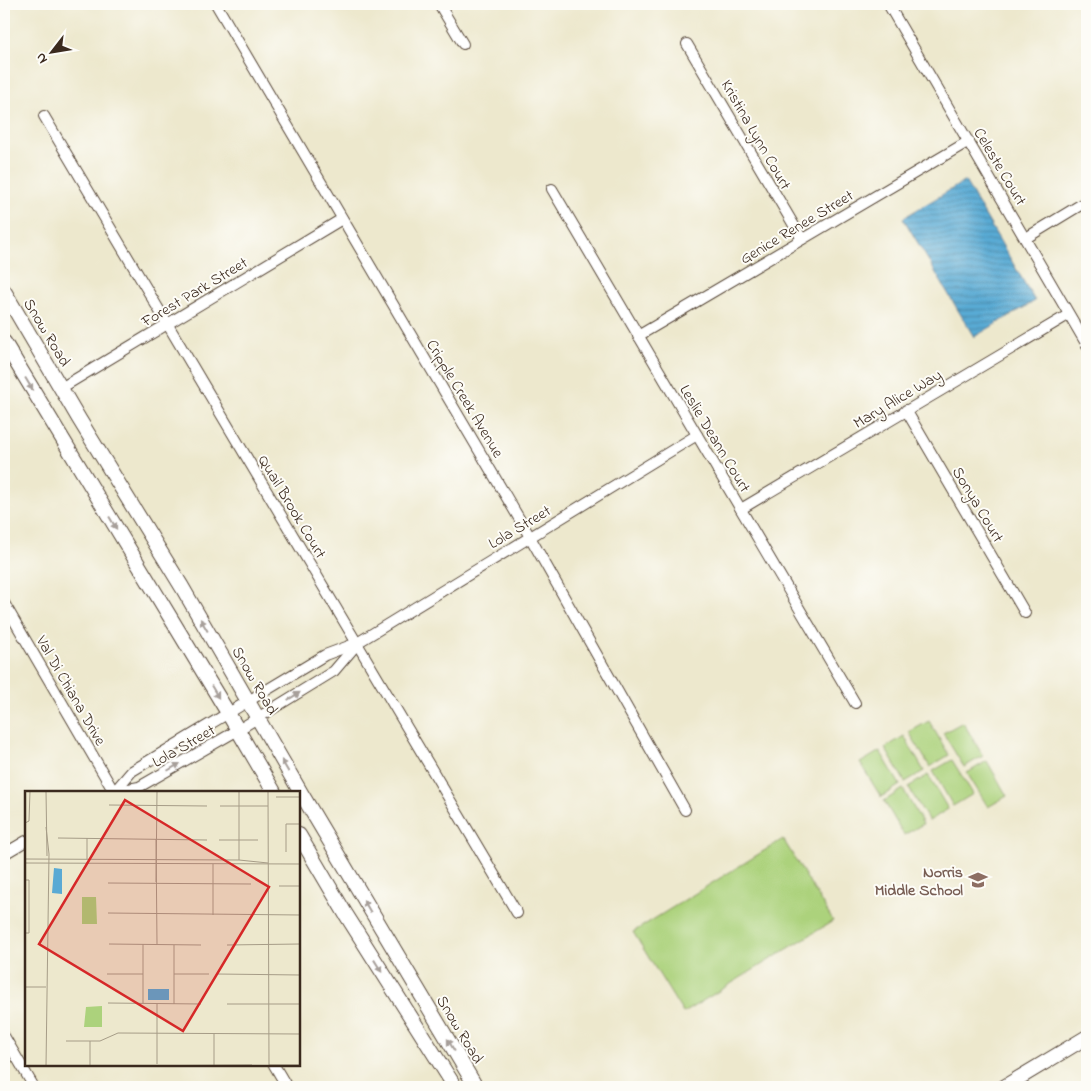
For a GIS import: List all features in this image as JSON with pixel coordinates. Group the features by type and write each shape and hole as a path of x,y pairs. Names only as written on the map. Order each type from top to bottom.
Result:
{"main road":[{"name":"Snow Road","path":"4,291 182,586 257,718 476,1087"},
{"path":"4,342 273,791"},
{"path":"300,837 345,913 455,1087"},
{"path":"1004,1087 1087,1037"}],"street":[{"name":"Cripple Creek Avenue","path":"216,4 530,537 685,810"},
{"path":"439,4 463,44"},
{"name":"Celeste Court","path":"888,4 1087,345"},
{"name":"Kristina Lynn Court","path":"687,44 802,239"},
{"name":"Quail Brook Court","path":"44,116 517,913"},
{"name":"Genice Renee Street","path":"638,336 968,141"},
{"name":"Leslie Deann Court","path":"552,189 855,703"},
{"path":"1026,238 1087,201"},
{"name":"Forest Park Street","path":"61,388 342,219"},
{"name":"Mary Alice Way","path":"741,509 1068,314"},
{"name":"Sonya Court","path":"906,410 1025,613"},
{"name":"Lola Street","path":"115,791 132,771 325,655 357,643 697,435"},
{"name":"Val Di Chiana Drive","path":"4,603 113,791"},
{"name":"Lola Street","path":"119,791 139,787 238,730 334,671 357,643"},
{"path":"4,854 25,842"},
{"path":"4,1036 34,1087"},
{"path":"275,1066 287,1087"}],"green space":[{"path":"929,721 949,755 930,767 909,732"},
{"path":"963,722 983,756 964,767 943,733"},
{"path":"904,736 924,771 905,782 885,748"},
{"path":"880,751 900,785 881,797 860,763"},
{"path":"952,760 973,794 953,806 933,771"},
{"path":"987,761 1007,796 988,807 967,773"},
{"path":"928,775 948,809 929,821 908,787"},
{"path":"903,789 923,824 904,835 884,801"},
{"path":"783,839 833,921 683,1013 633,932"}],"water":[{"path":"965,181 1035,301 974,337 903,218"}],"place":[{"name":"Norris Middle School","path":"978,880"}]}
